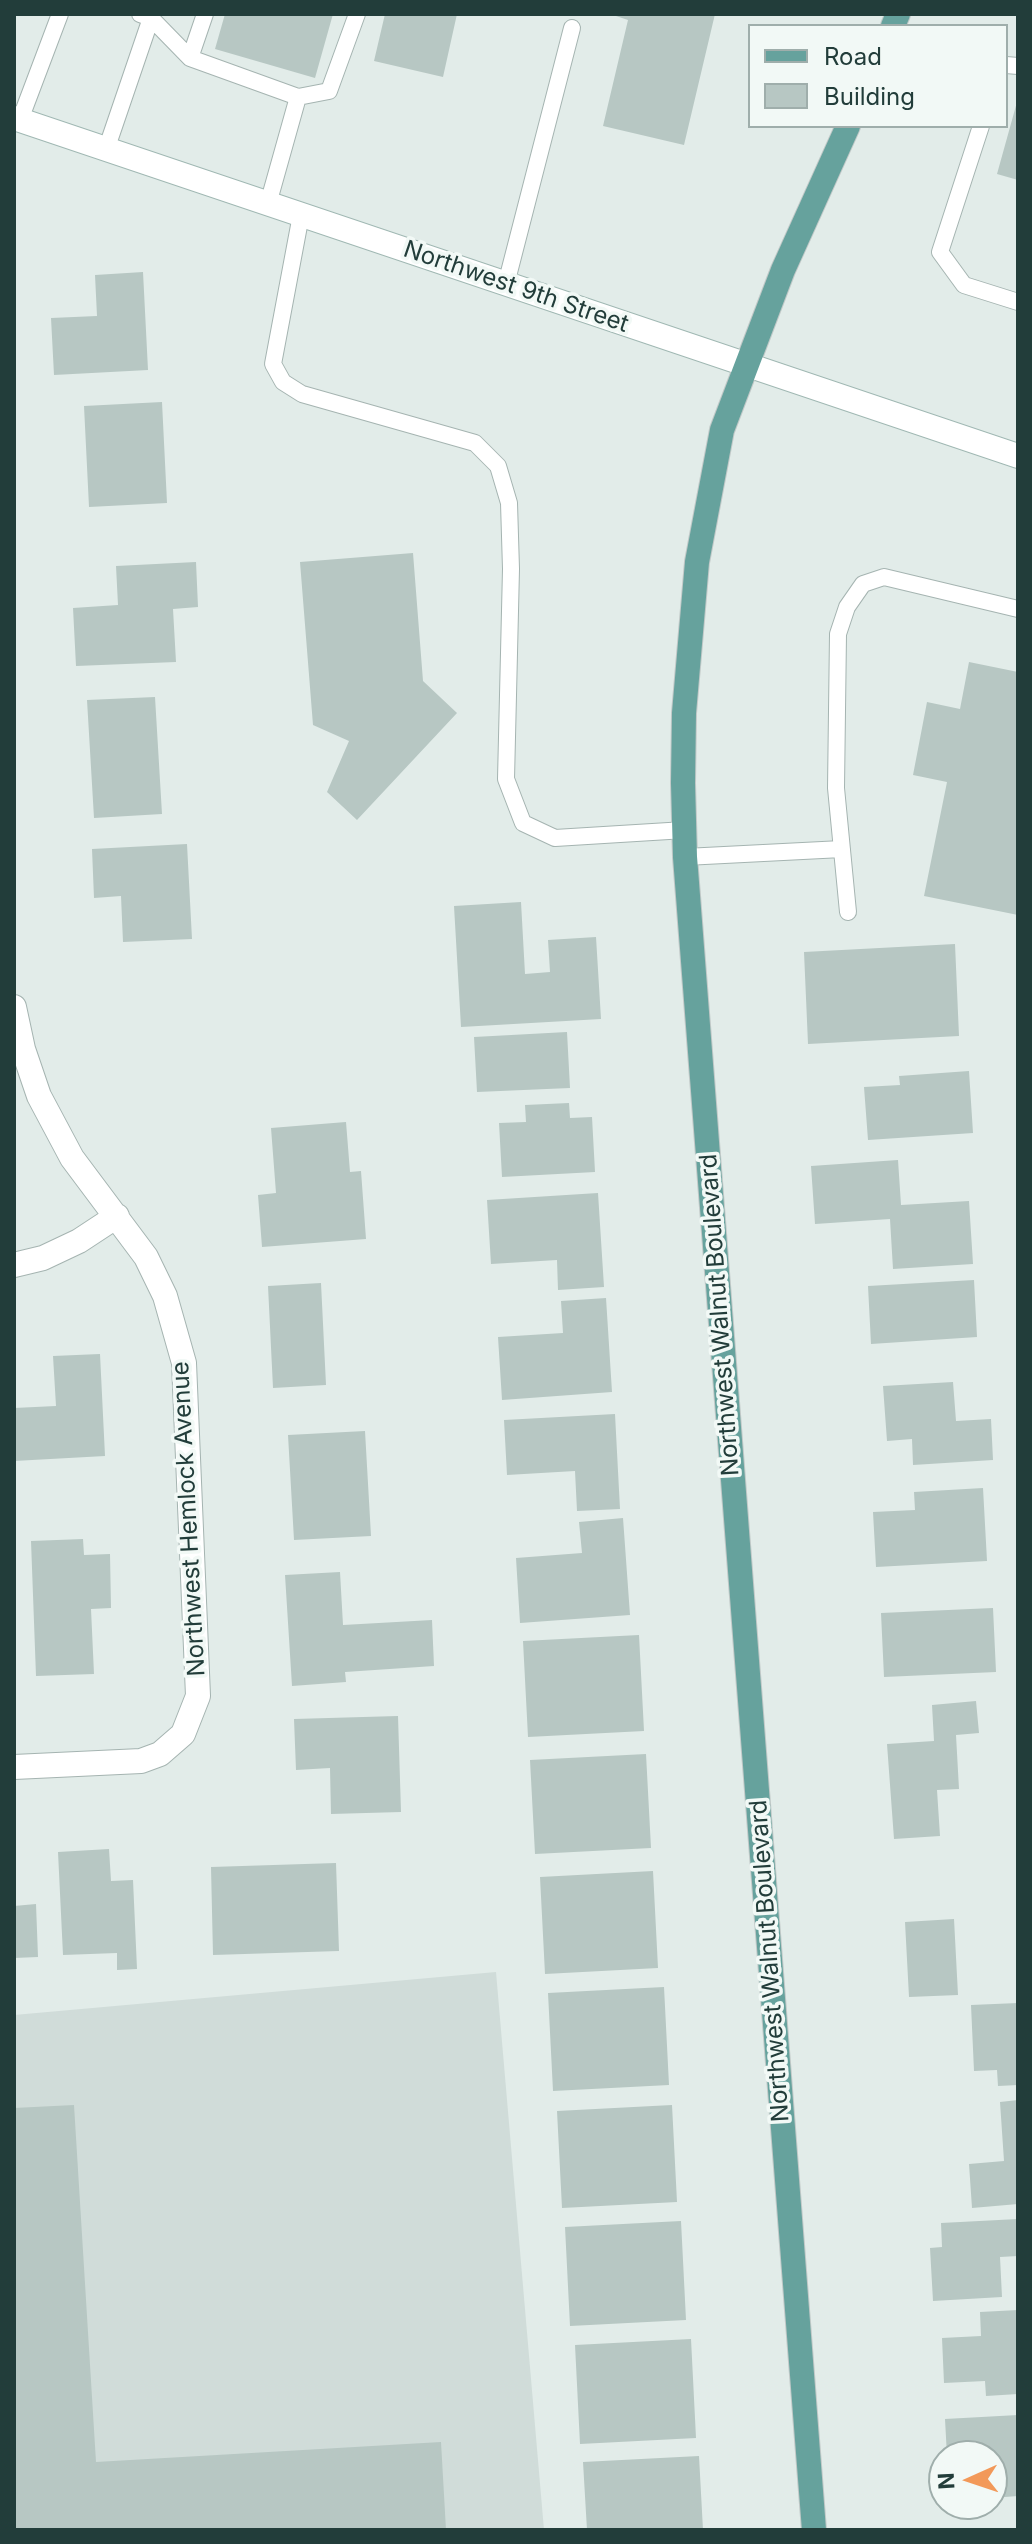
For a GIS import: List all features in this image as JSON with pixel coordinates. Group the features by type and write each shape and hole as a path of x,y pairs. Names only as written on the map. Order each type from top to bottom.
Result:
{"main road":[{"name":"Northwest Walnut Boulevard","path":"814,2530 685,857 684,713 697,562 722,430 783,270 847,128"}],"street":[{"name":"Northwest 9th Street","path":"17,119 1018,456"},
{"name":"Northwest Hemlock Avenue","path":"14,1007 23,1049 39,1096 72,1158 146,1257 165,1296 184,1363 198,1696 189,1725 160,1754 141,1761 14,1767"},
{"path":"14,1265 43,1258 79,1241 117,1216"}],"lane":[{"path":"17,119 60,14"},
{"path":"190,58 205,14"},
{"path":"106,150 146,16 190,58 298,97 329,91 357,14"},
{"path":"506,284 572,28"},
{"path":"268,204 298,97"},
{"path":"980,128 940,252 964,285 1018,302"},
{"path":"301,215 273,364 283,382 302,394 475,443 498,466 509,503 511,569 506,779 523,823 555,838 685,830"},
{"path":"848,912 836,788 838,634 847,607 863,584 884,577 1018,609"},
{"path":"685,857 842,849"}],"shaded area":[{"path":"496,1972 544,2530 14,2530 14,2015"}],"building":[{"path":"225,14 333,14 315,78 215,49"},
{"path":"385,14 457,14 443,77 374,61"},
{"path":"610,14 715,14 684,145 603,126 628,20"},
{"path":"1018,102 1018,180 997,174"},
{"path":"143,272 148,370 54,375 51,318 97,316 95,275"},
{"path":"162,402 167,503 89,507 84,406"},
{"path":"413,553 423,681 457,713 357,820 327,792 349,741 313,725 300,562"},
{"path":"196,562 198,607 173,609 176,662 76,666 73,608 118,605 116,566"},
{"path":"969,662 1018,672 1018,915 924,896 947,782 913,775 927,702 960,709"},
{"path":"155,697 162,814 94,818 87,700"},
{"path":"187,844 192,939 123,942 121,896 94,898 92,849"},
{"path":"521,902 525,974 550,972 548,940 596,937 601,1019 461,1027 454,906"},
{"path":"955,944 959,1036 808,1044 804,952"},
{"path":"567,1032 570,1088 477,1092 474,1037"},
{"path":"969,1071 973,1133 868,1140 864,1087 900,1085 899,1076"},
{"path":"569,1103 570,1118 592,1117 595,1172 502,1177 499,1123 526,1122 525,1105"},
{"path":"346,1122 350,1172 361,1171 366,1239 262,1247 258,1195 276,1193 271,1128"},
{"path":"898,1160 901,1205 969,1201 973,1264 893,1269 890,1219 815,1224 811,1166"},
{"path":"598,1193 604,1287 558,1290 557,1260 491,1264 487,1200"},
{"path":"974,1280 977,1337 871,1344 868,1286"},
{"path":"321,1283 326,1385 273,1388 268,1286"},
{"path":"606,1298 612,1392 502,1400 498,1337 563,1333 561,1301"},
{"path":"100,1354 105,1456 14,1461 14,1408 56,1406 53,1356"},
{"path":"953,1382 956,1421 991,1419 993,1460 913,1465 912,1439 887,1441 883,1386"},
{"path":"615,1414 620,1509 577,1511 575,1471 507,1475 504,1420"},
{"path":"365,1431 371,1536 294,1540 288,1435"},
{"path":"983,1488 987,1561 876,1567 873,1512 915,1510 914,1492"},
{"path":"623,1518 630,1615 520,1623 516,1558 582,1553 579,1522"},
{"path":"83,1539 84,1555 110,1554 111,1608 91,1609 94,1674 36,1676 31,1541"},
{"path":"340,1572 343,1625 432,1620 434,1666 345,1672 346,1682 292,1686 285,1575"},
{"path":"993,1608 996,1672 884,1677 881,1613"},
{"path":"639,1635 644,1731 528,1737 523,1641"},
{"path":"976,1701 979,1733 956,1735 959,1789 937,1790 940,1836 894,1839 887,1744 934,1741 932,1705"},
{"path":"398,1716 401,1812 331,1814 330,1768 296,1770 294,1719"},
{"path":"646,1754 651,1848 535,1854 530,1760"},
{"path":"109,1849 111,1881 133,1880 137,1969 117,1970 117,1953 63,1955 58,1852"},
{"path":"336,1863 339,1951 213,1955 211,1867"},
{"path":"653,1871 658,1968 545,1974 540,1877"},
{"path":"36,1904 38,1957 14,1958 14,1906"},
{"path":"954,1919 958,1995 909,1997 905,1922"},
{"path":"664,1987 669,2085 553,2091 548,1993"},
{"path":"1018,2003 1018,2085 998,2086 997,2070 974,2071 971,2005"},
{"path":"1018,2100 1018,2204 972,2208 969,2164 1004,2161 1000,2102"},
{"path":"74,2105 96,2462 441,2442 446,2530 14,2530 14,2108"},
{"path":"672,2105 677,2202 562,2208 557,2111"},
{"path":"1018,2219 1018,2256 1000,2257 1002,2297 933,2301 930,2248 942,2247 941,2223"},
{"path":"681,2221 686,2320 570,2326 565,2227"},
{"path":"1018,2310 1018,2394 986,2396 985,2381 944,2383 942,2338 981,2336 980,2312"},
{"path":"691,2339 696,2438 580,2444 575,2345"},
{"path":"1018,2415 1018,2496 1008,2497 1008,2440 946,2440 945,2419"},
{"path":"699,2456 703,2530 587,2530 583,2462"}]}
